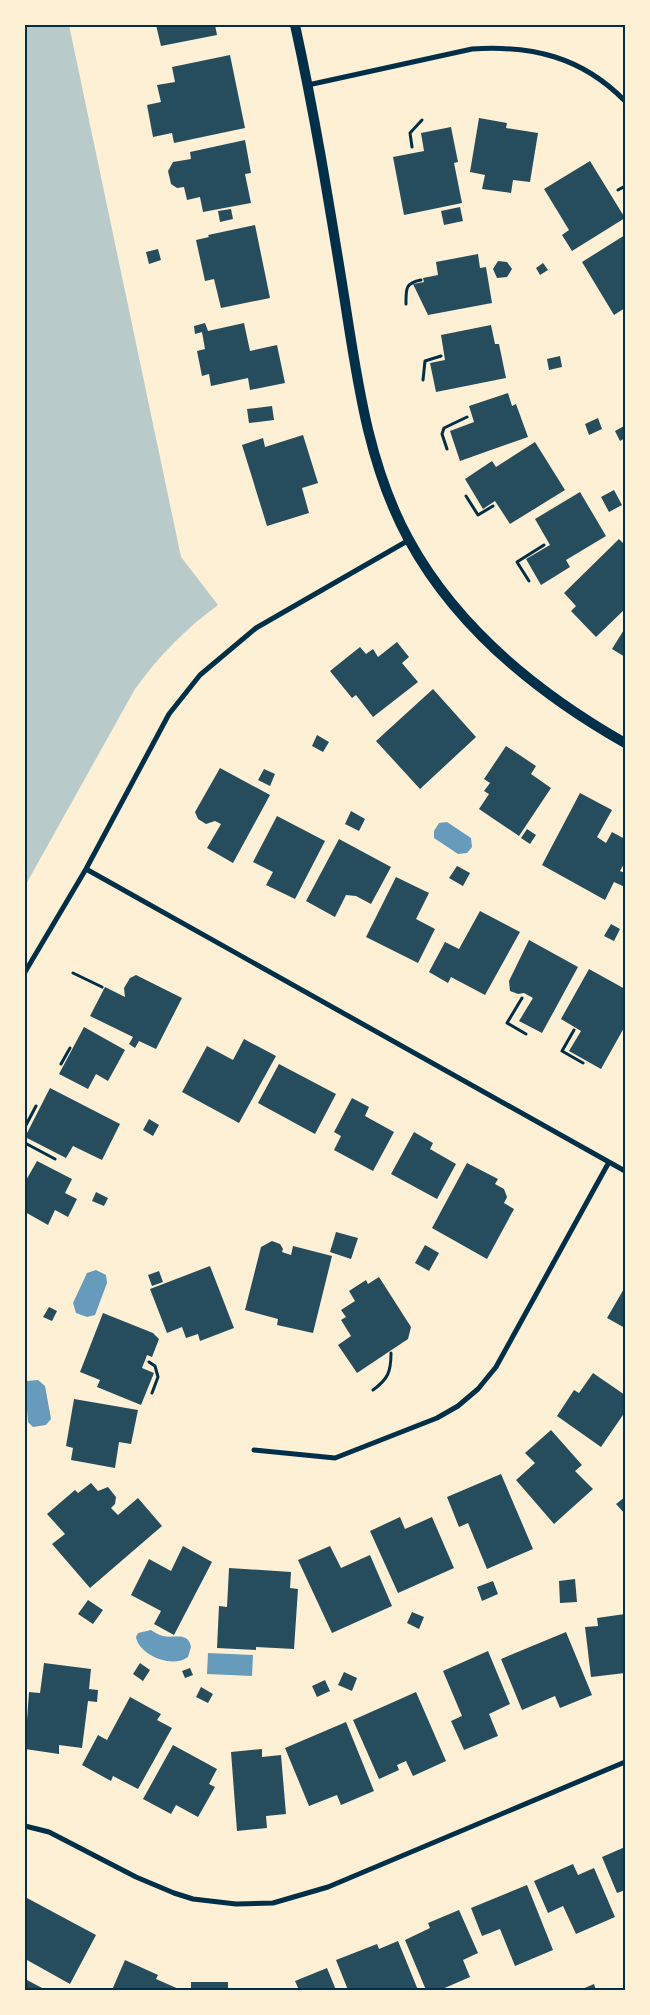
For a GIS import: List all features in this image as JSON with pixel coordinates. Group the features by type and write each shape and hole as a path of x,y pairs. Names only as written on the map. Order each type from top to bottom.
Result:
{"main road":[{"path":"296,25 320,140 367,427 381,474 409,540 438,583 487,641 535,682 625,742"}],"street":[{"path":"308,85 472,49 505,48 549,54 562,59 593,73 625,101"},
{"path":"25,972 86,869 169,714 200,675 256,628 409,540"},
{"path":"86,869 625,1171"},
{"path":"254,1450 336,1458 437,1418 458,1406 478,1389 496,1368 609,1162"},
{"path":"25,1826 48,1832 171,1892 194,1899 236,1904 273,1903 326,1887 625,1762"}],"path":[{"path":"412,147 410,133 422,120"},
{"path":"618,190 625,186"},
{"path":"406,304 406,287 410,282 421,280"},
{"path":"423,380 425,360 441,356"},
{"path":"447,449 442,434 444,428 467,417"},
{"path":"466,496 478,515 493,506"},
{"path":"528,581 517,562 544,545"},
{"path":"73,973 102,987"},
{"path":"522,998 507,1023 526,1034"},
{"path":"574,1030 562,1052 583,1063"},
{"path":"61,1064 70,1048"},
{"path":"25,1127 36,1106"},
{"path":"25,1143 55,1159"},
{"path":"373,1390 386,1381 389,1374 391,1353"},
{"path":"148,1362 155,1366 158,1377 152,1394"}],"shaded area":[{"path":"25,25 69,25 181,557 218,605 173,644 153,665 135,689 25,886"}],"water":[{"path":"447,822 471,838 472,847 467,853 458,854 434,838 434,831 439,823"},
{"path":"96,1270 106,1275 107,1283 95,1315 87,1317 76,1313 73,1303 87,1273"},
{"path":"38,1380 45,1386 51,1419 46,1425 33,1427 28,1422 25,1384 27,1381"},
{"path":"151,1630 167,1637 184,1637 187,1639 191,1647 188,1657 181,1660 165,1661 143,1649 138,1644 136,1637 138,1633"},
{"path":"208,1653 253,1655 252,1676 207,1674"}],"building":[{"path":"156,25 215,25 217,35 161,46"},
{"path":"230,55 245,128 174,143 172,133 153,137 147,105 161,102 157,85 175,82 172,67"},
{"path":"479,118 507,123 506,128 538,133 530,182 513,180 511,193 482,189 485,175 470,172"},
{"path":"451,127 458,162 454,163 462,203 404,215 393,157 424,151 421,133"},
{"path":"245,140 251,173 245,174 251,203 203,212 200,197 187,200 184,187 177,188 171,184 168,171 173,162 191,159 190,152"},
{"path":"590,161 625,218 572,251 562,235 569,230 544,189"},
{"path":"460,207 463,221 444,225 441,211"},
{"path":"231,209 233,219 220,222 218,211"},
{"path":"255,225 270,298 221,308 214,279 205,281 196,240 209,237 208,235"},
{"path":"625,235 625,308 614,315 582,262"},
{"path":"158,249 161,260 149,264 146,252"},
{"path":"478,254 480,268 486,267 492,303 428,315 413,284 424,282 423,278 438,275 436,262"},
{"path":"498,261 507,262 512,269 507,277 497,278 493,269"},
{"path":"543,263 548,270 540,275 536,268"},
{"path":"205,323 208,331 244,323 250,351 277,345 285,383 250,390 248,378 211,386 209,374 202,376 197,351 205,349 202,332 195,334 194,326"},
{"path":"491,325 495,344 499,344 506,378 436,392 430,363 445,360 441,335"},
{"path":"560,356 562,367 549,370 547,359"},
{"path":"508,393 512,406 516,404 528,437 460,461 450,431 474,422 469,406"},
{"path":"272,406 274,420 249,423 247,409"},
{"path":"598,418 602,429 589,435 585,424"},
{"path":"624,426 625,438 620,441 615,431"},
{"path":"303,435 318,483 302,488 309,513 267,526 242,445 263,438 265,447"},
{"path":"535,442 565,490 510,524 495,501 483,509 465,479 492,461 496,467"},
{"path":"614,490 622,505 609,512 601,497"},
{"path":"580,492 606,536 566,560 570,567 541,585 526,559 550,545 535,519"},
{"path":"619,539 625,545 625,595 623,597 625,599 625,609 596,637 571,611 576,606 564,593"},
{"path":"625,628 625,657 612,649"},
{"path":"397,642 409,657 402,663 418,682 373,717 356,695 352,698 330,671 360,647 366,654 373,649 378,657"},
{"path":"433,689 476,737 420,789 376,741"},
{"path":"317,735 329,742 323,752 312,746"},
{"path":"506,746 536,766 531,774 551,788 519,836 479,809 489,794 484,791 490,783 484,779"},
{"path":"220,768 270,795 233,863 207,848 221,824 215,821 206,824 198,819 195,812"},
{"path":"264,769 275,774 270,786 258,780"},
{"path":"580,793 612,810 597,837 606,843 612,832 625,839 625,862 620,871 625,873 625,887 614,882 605,900 542,865"},
{"path":"351,811 365,819 359,831 345,824"},
{"path":"277,816 325,841 295,899 266,885 273,872 253,862"},
{"path":"527,829 536,835 530,844 521,838"},
{"path":"339,839 391,867 371,904 356,896 346,895 335,917 306,901"},
{"path":"457,866 470,873 463,886 449,878"},
{"path":"396,877 429,893 416,919 435,929 418,963 366,937"},
{"path":"480,911 520,932 485,995 451,977 448,983 429,972 445,942 459,949"},
{"path":"611,924 620,929 614,941 604,936"},
{"path":"529,940 578,967 542,1033 519,1021 533,998 524,993 518,994 510,991 509,981"},
{"path":"589,969 625,989 625,1026 601,1069 569,1051 581,1031 561,1019"},
{"path":"136,975 182,998 156,1049 139,1041 135,1048 129,1044 133,1037 90,1016 105,987 125,997 124,988 130,978"},
{"path":"84,1027 125,1050 108,1081 96,1074 88,1089 59,1074"},
{"path":"244,1039 276,1056 239,1123 182,1092 207,1046 233,1060"},
{"path":"279,1064 336,1094 315,1134 258,1103"},
{"path":"50,1088 120,1124 102,1160 73,1146 66,1158 25,1137"},
{"path":"352,1098 369,1107 365,1116 394,1132 373,1171 334,1150 341,1136 334,1132"},
{"path":"149,1119 159,1125 153,1136 143,1130"},
{"path":"414,1132 433,1143 430,1149 456,1164 437,1199 391,1174"},
{"path":"37,1161 72,1179 65,1193 77,1199 68,1217 55,1210 48,1225 25,1212 25,1182"},
{"path":"467,1163 498,1179 495,1184 504,1189 507,1197 504,1203 514,1209 487,1259 432,1228"},
{"path":"96,1192 108,1198 104,1206 92,1201"},
{"path":"336,1232 358,1238 351,1259 330,1252"},
{"path":"272,1241 280,1244 283,1249 282,1252 291,1255 293,1246 332,1256 313,1333 277,1325 278,1319 245,1310 261,1247"},
{"path":"425,1245 439,1253 429,1271 415,1263"},
{"path":"210,1266 234,1328 200,1341 198,1334 186,1338 182,1327 167,1333 150,1289"},
{"path":"159,1271 163,1282 152,1286 148,1275"},
{"path":"379,1277 411,1327 408,1339 357,1373 338,1345 351,1336 341,1320 346,1317 341,1310 355,1301 349,1291 366,1280 368,1284"},
{"path":"625,1287 625,1328 607,1318"},
{"path":"49,1307 57,1311 52,1321 43,1317"},
{"path":"103,1313 153,1333 159,1339 152,1357 147,1355 142,1368 154,1373 141,1405 97,1387 100,1380 80,1372"},
{"path":"593,1373 625,1395 625,1412 601,1447 557,1416 574,1390 579,1393"},
{"path":"74,1399 138,1410 131,1444 119,1442 115,1468 71,1460 73,1448 66,1446"},
{"path":"551,1430 582,1465 575,1471 593,1489 554,1524 516,1480 535,1463 525,1453"},
{"path":"501,1474 533,1549 487,1569 468,1523 459,1527 447,1497"},
{"path":"91,1483 98,1491 108,1487 116,1497 115,1504 111,1508 118,1515 138,1498 162,1526 90,1588 52,1544 65,1534 47,1514 75,1490 78,1493"},
{"path":"625,1497 625,1514 616,1504"},
{"path":"400,1517 405,1529 432,1517 454,1568 398,1593 370,1531"},
{"path":"183,1546 212,1562 174,1635 154,1624 161,1611 131,1595 149,1559 171,1571"},
{"path":"330,1546 341,1568 370,1555 392,1606 332,1633 298,1560"},
{"path":"229,1568 291,1572 290,1588 298,1589 294,1649 256,1647 256,1650 217,1648 219,1606 227,1607"},
{"path":"575,1579 577,1602 560,1603 559,1581"},
{"path":"493,1581 498,1594 482,1601 477,1587"},
{"path":"88,1600 103,1610 93,1624 78,1614"},
{"path":"412,1612 424,1617 419,1629 407,1623"},
{"path":"625,1614 625,1673 591,1677 585,1627 598,1626 597,1618"},
{"path":"566,1632 592,1695 560,1708 555,1696 522,1710 501,1659"},
{"path":"488,1651 510,1704 489,1714 498,1736 464,1750 451,1721 462,1716 443,1671"},
{"path":"44,1663 91,1669 89,1689 98,1690 97,1702 88,1701 82,1748 59,1745 59,1754 25,1749 29,1692 40,1693"},
{"path":"140,1663 150,1670 143,1681 133,1674"},
{"path":"190,1668 193,1675 185,1678 182,1671"},
{"path":"344,1672 357,1678 352,1691 338,1685"},
{"path":"325,1680 330,1691 317,1697 312,1686"},
{"path":"201,1687 213,1694 208,1703 196,1697"},
{"path":"416,1692 446,1761 413,1776 406,1761 397,1765 399,1770 379,1779 353,1720"},
{"path":"130,1697 161,1714 157,1720 172,1728 138,1789 113,1776 111,1781 82,1765 98,1735 107,1740"},
{"path":"346,1722 374,1791 341,1805 337,1795 309,1806 285,1748"},
{"path":"173,1745 217,1769 209,1784 215,1787 198,1817 176,1805 171,1814 143,1799"},
{"path":"262,1749 262,1757 281,1755 286,1814 266,1816 267,1828 237,1831 231,1752"},
{"path":"625,1847 625,1890 617,1893 602,1857"},
{"path":"573,1864 578,1875 594,1868 615,1917 576,1934 563,1906 548,1913 534,1881"},
{"path":"527,1885 553,1950 515,1966 500,1929 482,1936 471,1908"},
{"path":"27,1898 96,1935 70,1984 27,1960 25,1964 25,1903"},
{"path":"459,1910 478,1953 463,1960 470,1977 440,1990 426,1990 405,1940 430,1928 428,1923"},
{"path":"398,1941 418,1990 348,1990 336,1960 377,1944 379,1949"},
{"path":"125,1960 158,1975 156,1979 181,1990 112,1990"},
{"path":"327,1968 336,1990 299,1990 295,1981"},
{"path":"25,1979 46,1990 25,1990"},
{"path":"191,1982 228,1982 228,1990 191,1990"},
{"path":"594,1984 596,1990 580,1990"}]}
